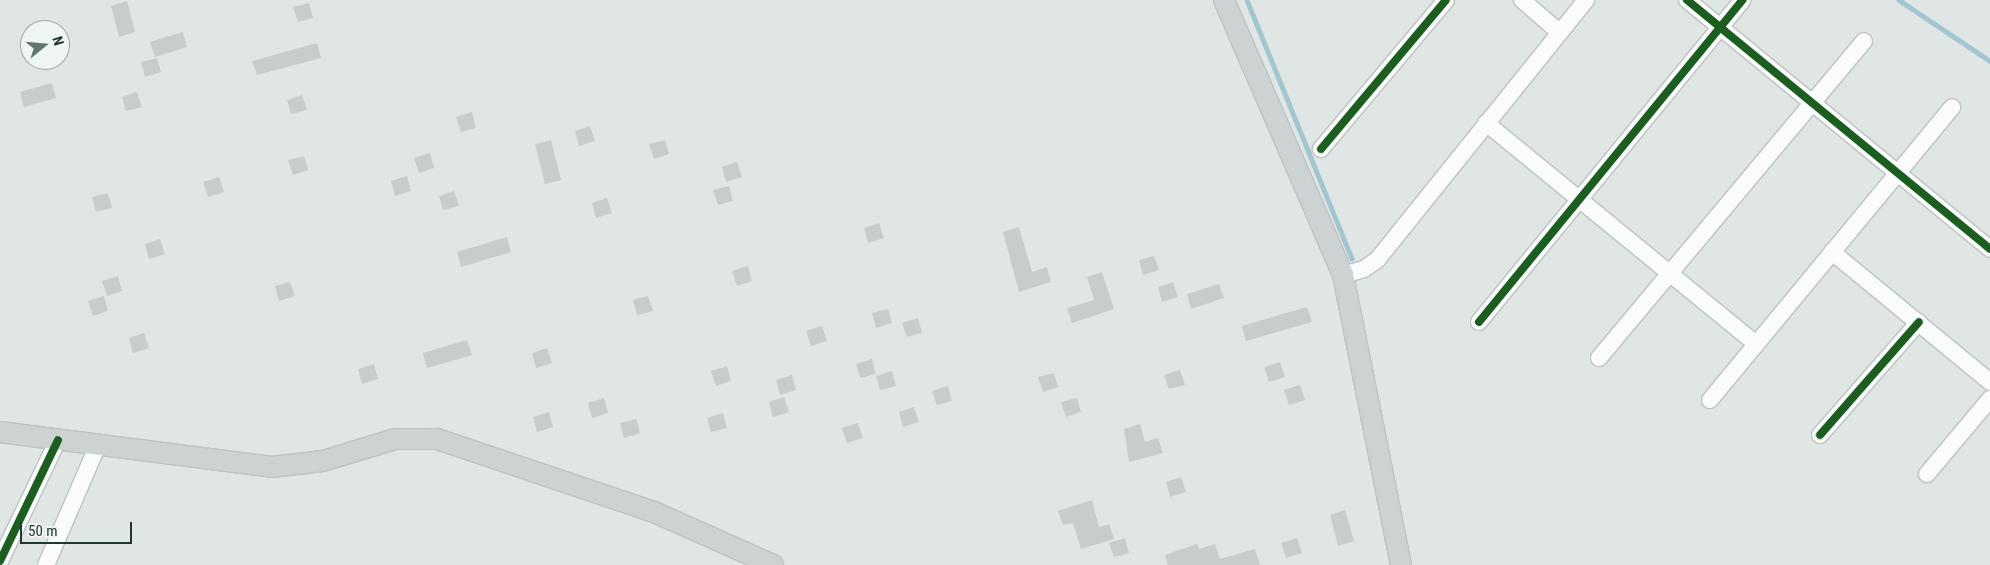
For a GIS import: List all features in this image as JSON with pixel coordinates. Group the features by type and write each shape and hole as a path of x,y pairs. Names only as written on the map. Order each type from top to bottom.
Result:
{"main road":[{"path":"1224,0 1352,273 1401,565"},
{"path":"2,437 58,440 272,467 323,460 395,439 437,439 654,512 772,565"}],"street":[{"path":"1322,149 1446,0"},
{"path":"1522,0 1559,32"},
{"path":"1352,273 1377,260 1586,0"},
{"path":"1687,0 1897,172 1987,241"},
{"path":"1479,322 1579,197 1722,29 1743,0"},
{"path":"1599,358 1811,101 1864,41"},
{"path":"1710,400 1952,107"},
{"path":"1486,123 1579,197 1756,344"},
{"path":"1832,252 1990,382"},
{"path":"1820,435 1919,322"},
{"path":"1927,474 1990,399"},
{"path":"0,561 58,440"},
{"path":"46,565 98,445"}],"building":[{"path":"127,1 135,32 119,37 111,6"},
{"path":"309,3 313,18 298,22 293,7"},
{"path":"183,32 187,47 155,57 150,42"},
{"path":"317,43 321,58 257,75 252,61"},
{"path":"157,58 161,72 145,77 141,62"},
{"path":"52,83 56,98 24,107 20,92"},
{"path":"137,92 142,107 126,111 122,97"},
{"path":"302,95 307,110 291,114 287,100"},
{"path":"472,112 476,128 461,132 456,117"},
{"path":"590,126 595,141 579,146 575,131"},
{"path":"551,140 561,180 545,184 535,144"},
{"path":"665,140 669,154 654,159 649,144"},
{"path":"430,153 434,168 419,173 414,158"},
{"path":"304,156 308,170 293,175 288,160"},
{"path":"737,162 742,177 726,182 722,167"},
{"path":"407,176 411,191 395,196 391,181"},
{"path":"219,177 224,192 208,197 203,182"},
{"path":"729,186 733,201 718,205 713,190"},
{"path":"454,191 459,206 443,210 439,196"},
{"path":"108,193 112,208 96,212 92,197"},
{"path":"607,198 612,213 596,218 592,203"},
{"path":"879,223 884,238 868,243 864,228"},
{"path":"1019,227 1032,272 1047,267 1051,282 1019,292 1003,232"},
{"path":"507,237 511,252 461,267 457,252"},
{"path":"160,239 165,254 149,259 145,244"},
{"path":"1154,256 1159,270 1143,275 1139,260"},
{"path":"748,266 752,281 737,286 732,271"},
{"path":"1102,272 1114,309 1072,323 1067,308 1094,300 1087,277"},
{"path":"118,276 122,291 107,296 102,281"},
{"path":"290,282 295,296 279,301 275,286"},
{"path":"1173,282 1178,297 1162,302 1158,287"},
{"path":"1219,284 1224,298 1191,309 1187,294"},
{"path":"104,296 108,311 93,316 88,301"},
{"path":"648,296 653,311 637,315 633,300"},
{"path":"1307,307 1312,322 1246,341 1242,326"},
{"path":"888,309 892,323 876,328 872,313"},
{"path":"918,318 922,333 907,337 902,323"},
{"path":"822,326 827,341 811,346 806,331"},
{"path":"144,333 149,348 133,353 129,338"},
{"path":"467,340 472,355 427,368 423,353"},
{"path":"547,348 552,363 536,368 532,353"},
{"path":"872,359 876,374 860,378 856,364"},
{"path":"1280,362 1285,377 1269,382 1264,367"},
{"path":"374,364 378,379 362,384 358,369"},
{"path":"727,366 731,381 716,386 711,371"},
{"path":"1180,370 1185,385 1169,389 1164,375"},
{"path":"892,371 896,386 880,390 876,376"},
{"path":"1054,373 1058,387 1043,392 1038,377"},
{"path":"792,375 796,390 780,395 776,380"},
{"path":"1300,385 1305,400 1289,405 1284,390"},
{"path":"948,386 952,401 937,405 932,391"},
{"path":"784,397 789,412 773,417 769,402"},
{"path":"604,398 608,413 592,418 588,403"},
{"path":"1077,398 1081,412 1066,417 1061,402"},
{"path":"914,407 919,422 903,427 899,412"},
{"path":"549,412 553,427 537,432 533,417"},
{"path":"723,413 727,428 711,432 707,418"},
{"path":"636,419 640,433 624,438 620,423"},
{"path":"858,423 863,438 847,443 842,428"},
{"path":"1140,424 1145,442 1158,438 1163,453 1129,462 1124,429"},
{"path":"1181,477 1186,492 1170,497 1166,482"},
{"path":"1092,500 1099,527 1109,524 1114,539 1081,549 1073,523 1063,525 1058,511"},
{"path":"1345,510 1354,541 1338,546 1330,515"},
{"path":"1125,538 1129,553 1114,557 1109,543"},
{"path":"1297,538 1302,553 1286,558 1281,543"},
{"path":"1197,544 1199,549 1215,544 1220,559 1255,549 1260,565 1168,565 1165,555"}],"waterway":[{"path":"1247,0 1352,259"},
{"path":"1899,0 1990,61"}],"cycle path":[{"path":"1321,149 1446,0"},
{"path":"1687,0 1990,249"},
{"path":"1479,322 1743,0"},
{"path":"1820,435 1919,322"},
{"path":"0,561 58,440"}]}
